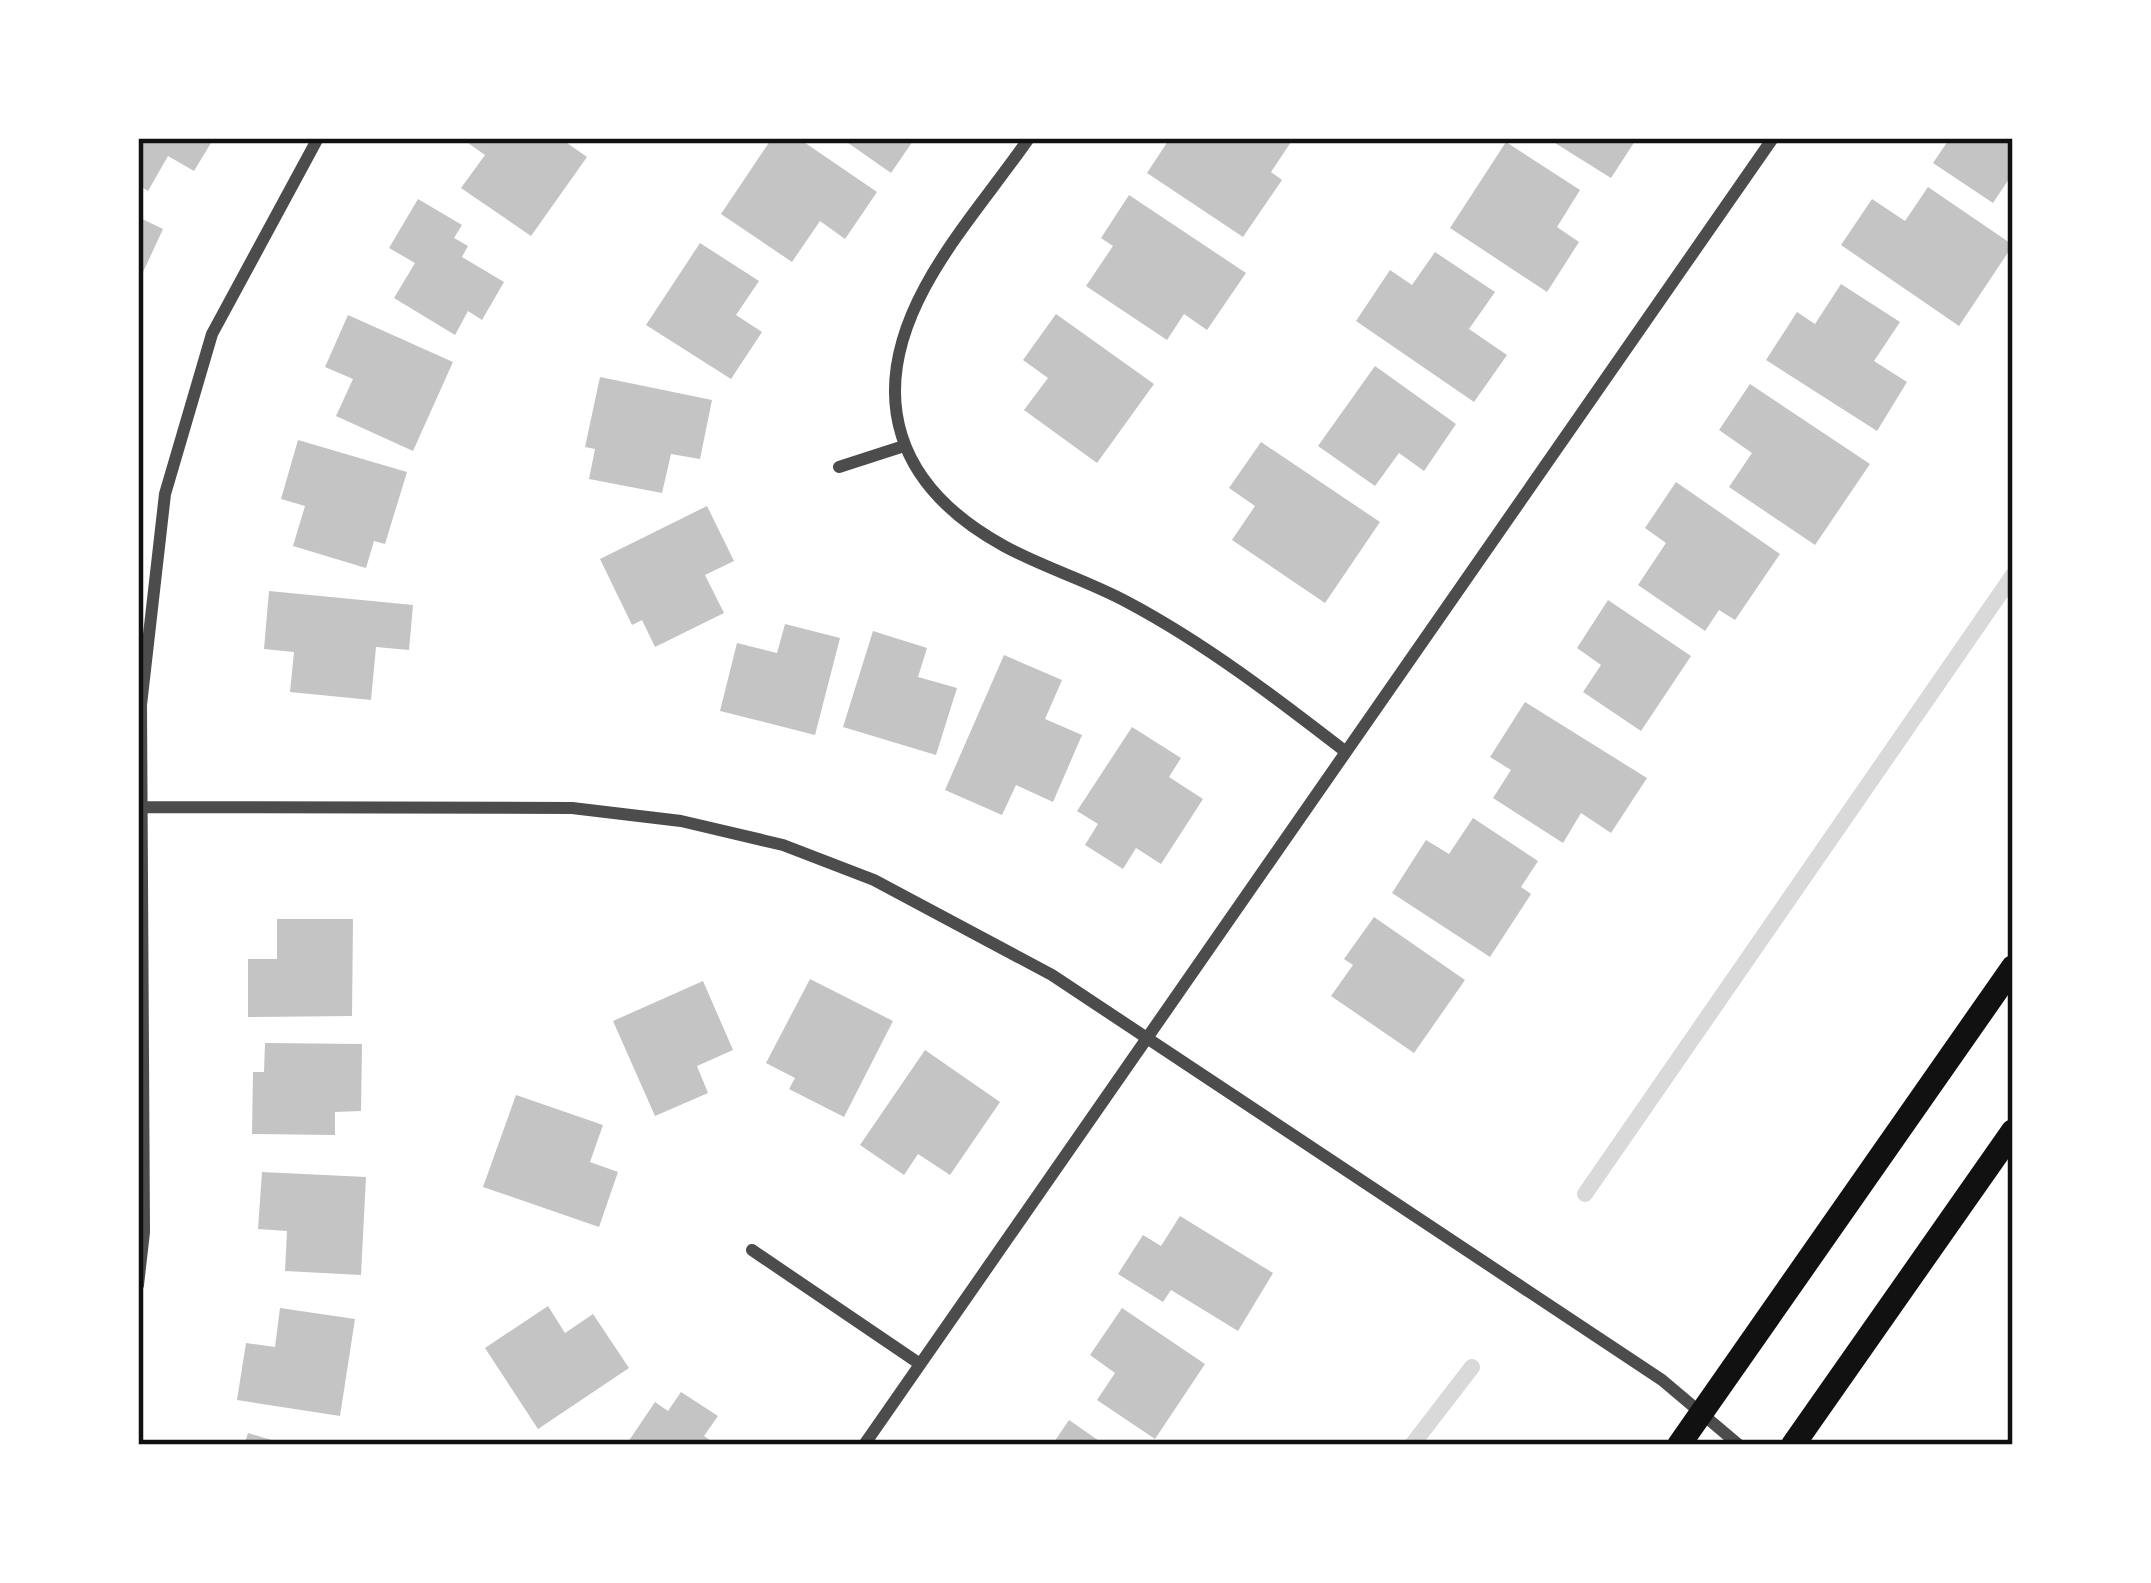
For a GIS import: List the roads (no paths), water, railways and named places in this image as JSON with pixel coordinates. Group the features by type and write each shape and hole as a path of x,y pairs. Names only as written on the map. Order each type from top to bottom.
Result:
{"main road":[{"path":"1679,1445 2013,967"},
{"path":"1793,1445 2013,1131"}],"street":[{"path":"138,1285 144,1232 141,705 164,494 212,334 318,138"},
{"path":"1029,138 926,287 907,330 897,376 896,421 908,459 934,496 1003,545 1124,600 1177,630 1346,752"},
{"path":"864,1445 1773,138"},
{"path":"839,467 904,446"},
{"path":"140,807 572,808 681,821 783,844 894,890 1052,975 1662,1381 1739,1445"},
{"path":"752,1250 920,1364"}],"waterway":[{"path":"1585,1194 2013,575"},
{"path":"1412,1445 1472,1367"}]}
